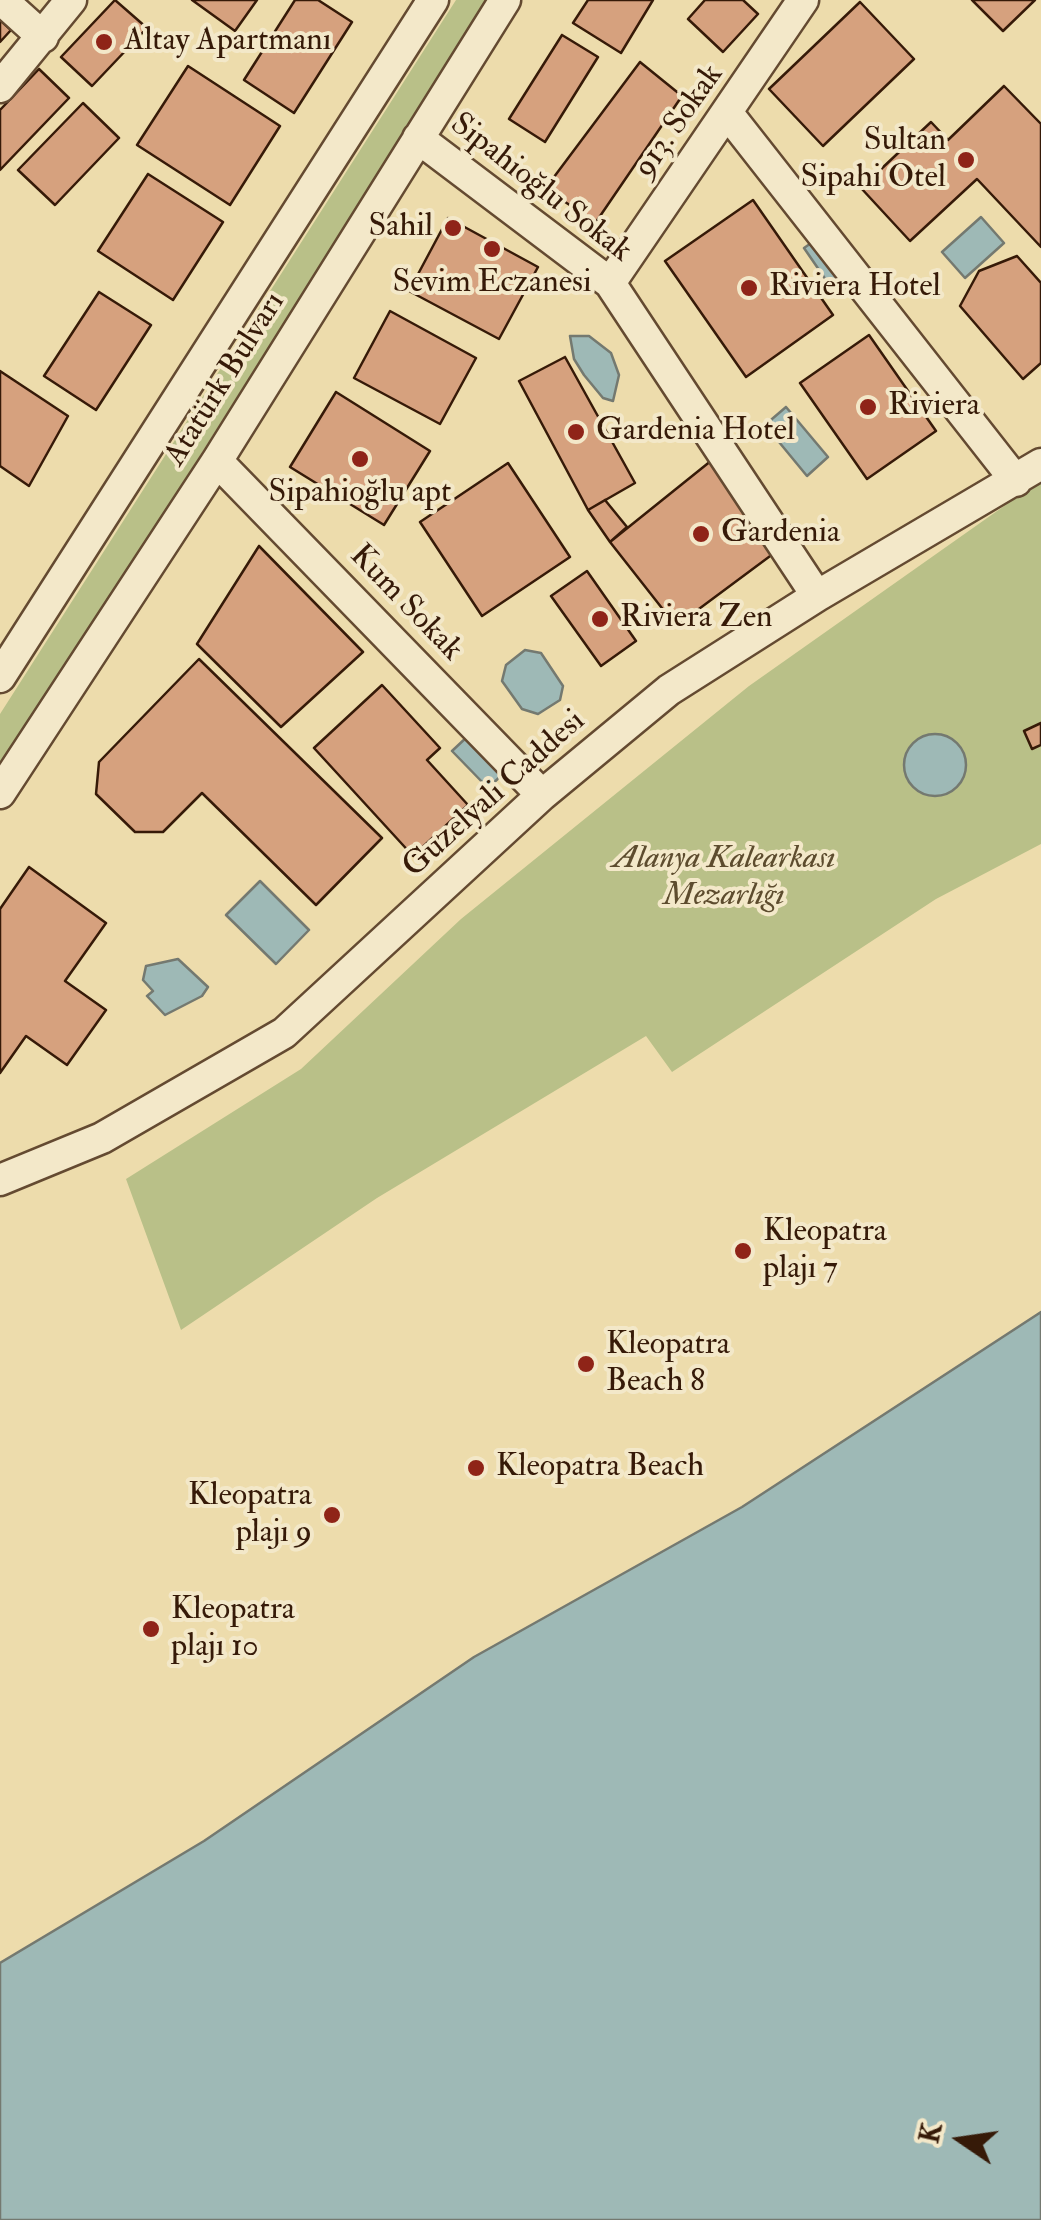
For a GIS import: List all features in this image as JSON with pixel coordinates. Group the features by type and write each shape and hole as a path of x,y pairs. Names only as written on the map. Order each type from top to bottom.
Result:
{"street":[{"path":"2,0 43,37"},
{"path":"0,86 71,0"},
{"name":"Atatürk Bulvarı","path":"0,793 217,461 506,0"},
{"name":"913. Sokak","path":"610,283 729,115 803,0"},
{"name":"Atatürk Bulvarı","path":"0,677 430,1"},
{"path":"729,115 1016,482"},
{"name":"Sipahioğlu Sokak","path":"418,138 610,283 817,596"},
{"name":"Kum Sokak","path":"217,461 542,795"},
{"name":"Guzelyali Caddesi","path":"0,1180 102,1138 284,1033 542,795 669,690 817,596 1041,464"}],"green space":[{"path":"456,0 487,0 0,773 0,714"},
{"name":"Alanya Kalearkası Mezarlığı","path":"1041,480 1041,844 936,899 672,1072 646,1036 377,1198 181,1330 126,1179 301,1069 461,919 749,686"}],"water":[{"path":"981,217 1004,243 965,278 942,252"},
{"path":"824,234 856,282 837,296 804,248"},
{"path":"570,336 589,336 611,353 619,375 613,401 603,398 584,375 574,359"},
{"path":"786,407 828,457 807,476 765,425"},
{"path":"525,650 541,653 563,686 560,700 538,714 522,709 502,681 506,665"},
{"path":"935,734 957,743 966,765 957,787 935,796 913,787 904,765 913,743"},
{"path":"468,736 504,773 488,788 452,751"},
{"path":"260,881 309,930 276,964 226,915"},
{"path":"178,959 208,987 202,996 165,1015 147,996 153,991 143,980 146,966"},
{"path":"1041,1312 1041,2220 0,2220 0,1963 204,1841 474,1657 742,1507"}],"building":[{"name":"Altay Apartmanı","path":"115,0 147,28 92,86 61,57"},
{"path":"192,0 257,0 235,31"},
{"path":"295,0 318,0 352,22 294,113 244,80"},
{"path":"588,0 653,0 621,53 573,23"},
{"path":"705,0 743,0 758,14 723,52 688,19"},
{"path":"972,0 1035,0 1003,31"},
{"path":"860,2 914,59 823,146 769,89"},
{"path":"0,20 11,30 0,42"},
{"path":"562,35 598,57 545,142 509,119"},
{"path":"640,62 682,96 596,222 545,189"},
{"path":"188,66 280,126 230,205 137,145"},
{"path":"39,69 69,98 0,170 0,110"},
{"name":"Sultan Sipahi Otel","path":"1004,86 1041,124 1041,247 977,179 910,241 861,188 931,122 948,140"},
{"path":"83,103 119,138 55,205 18,170"},
{"path":"148,174 223,222 173,300 98,251"},
{"name":"Riviera Hotel","path":"753,200 833,315 746,377 665,261"},
{"path":"448,218 538,267 499,339 409,291"},
{"path":"1017,256 1041,283 1041,363 1023,379 960,306 979,271"},
{"path":"99,292 151,325 96,410 44,376"},
{"path":"390,311 476,358 440,424 354,378"},
{"name":"Riviera","path":"869,335 936,431 867,479 800,383"},
{"name":"Gardenia Hotel","path":"565,357 635,483 588,510 519,381"},
{"path":"0,371 68,416 29,486 0,466"},
{"name":"Sipahioğlu apt","path":"336,392 430,451 384,525 290,467"},
{"name":"Gardenia","path":"722,452 789,542 676,626 610,542"},
{"path":"508,463 570,557 482,616 420,522"},
{"path":"605,500 627,527 610,542 588,510"},
{"path":"259,546 363,652 281,727 197,644"},
{"path":"587,571 636,641 601,666 551,596"},
{"path":"199,659 382,838 316,905 202,793 163,832 135,832 96,794 99,762"},
{"path":"382,685 440,748 427,760 468,805 413,856 314,748"},
{"path":"1041,723 1041,745 1032,749 1024,731"},
{"path":"29,867 106,923 65,981 106,1010 67,1065 26,1036 0,1073 0,909"}],"place":[{"name":"Altay Apartmanı","path":"104,42"},
{"name":"Sultan Sipahi Otel","path":"966,160"},
{"name":"Sahil","path":"453,228"},
{"name":"Sevim Eczanesi","path":"492,249"},
{"name":"Riviera Hotel","path":"749,288"},
{"name":"Riviera","path":"868,407"},
{"name":"Gardenia Hotel","path":"576,432"},
{"name":"Sipahioğlu apt","path":"360,459"},
{"name":"Gardenia","path":"701,534"},
{"name":"Riviera Zen","path":"600,619"},
{"name":"Kleopatra plajı 7","path":"743,1251"},
{"name":"Kleopatra Beach 8","path":"586,1364"},
{"name":"Kleopatra Beach","path":"476,1468"},
{"name":"Kleopatra plajı 9","path":"332,1515"},
{"name":"Kleopatra plajı 10","path":"151,1629"}]}
